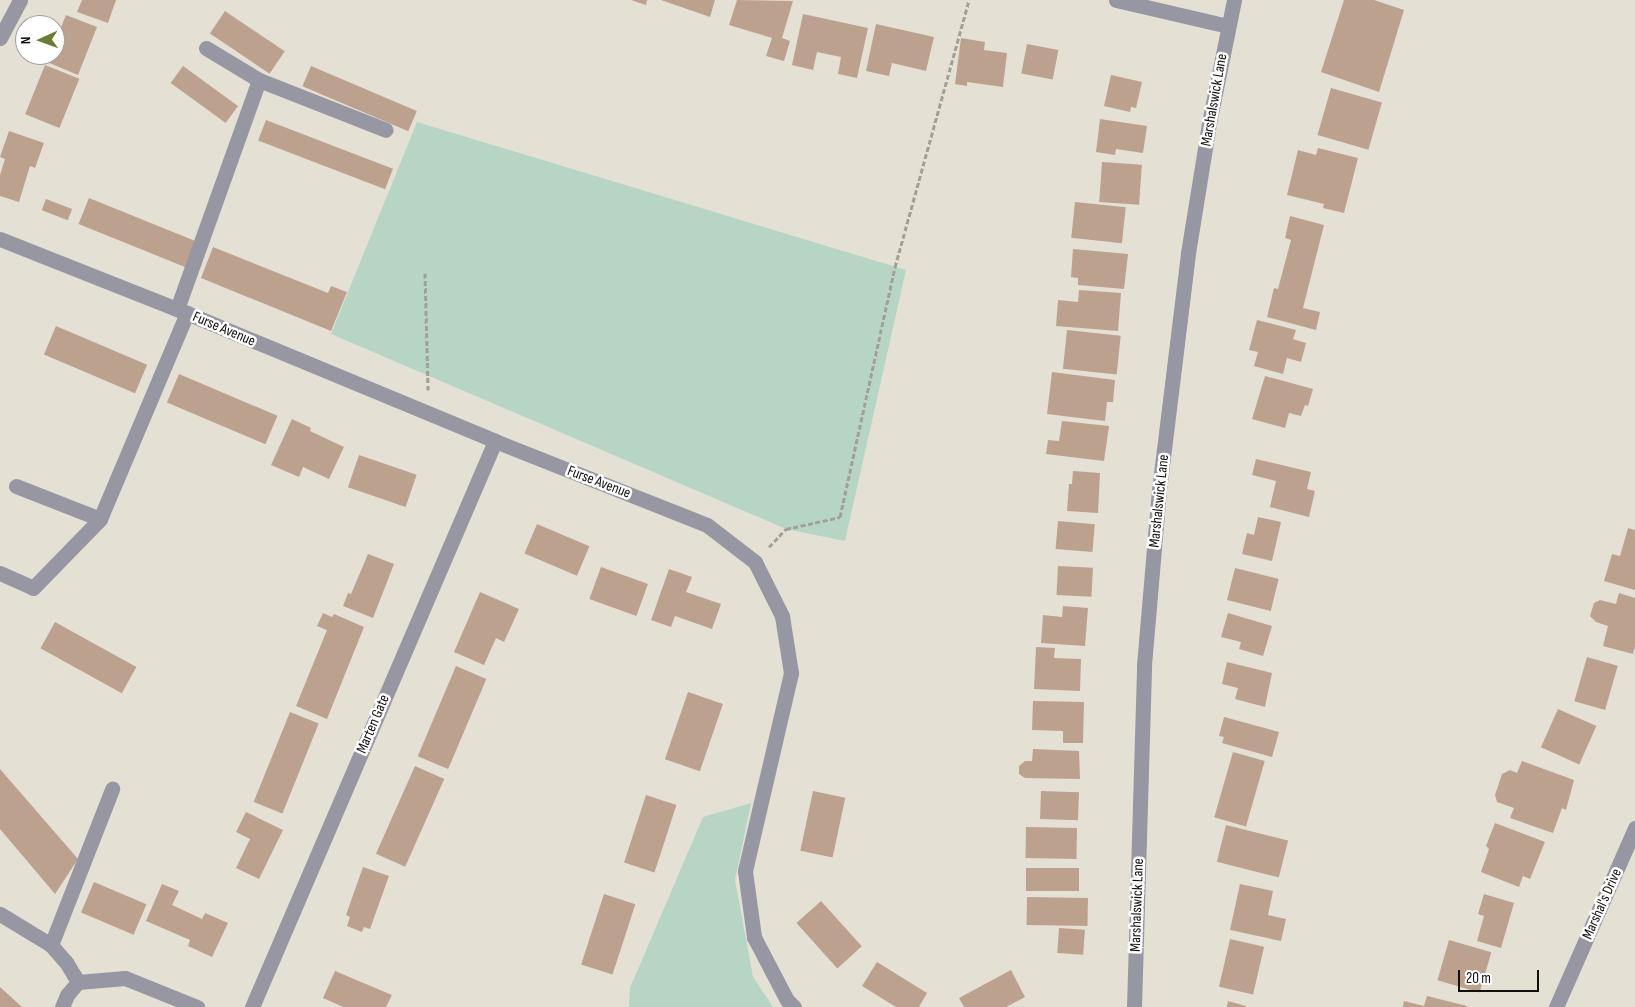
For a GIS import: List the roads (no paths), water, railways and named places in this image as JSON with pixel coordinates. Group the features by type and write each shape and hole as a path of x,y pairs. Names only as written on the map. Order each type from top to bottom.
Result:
{"street":[{"path":"0,38 20,0"},
{"path":"1116,0 1228,26"},
{"name":"Marshalswick Lane","path":"1134,1007 1144,665 1159,490 1188,253 1234,0"},
{"path":"206,48 259,80 386,130"},
{"path":"0,573 33,588 100,519 182,311 259,80"},
{"name":"Furse Avenue","path":"0,239 182,311 495,441 707,525 755,562 782,616 791,673 745,871 754,937 787,1000 794,1007"},
{"name":"Marten Gate","path":"252,1007 495,441"},
{"path":"16,486 100,519"},
{"path":"51,945 112,788"},
{"name":"Marshal's Drive","path":"1556,1007 1635,828"},
{"path":"0,914 51,945 66,962 78,982"},
{"path":"62,1007 67,995 78,982 125,978 197,1007"}]}
